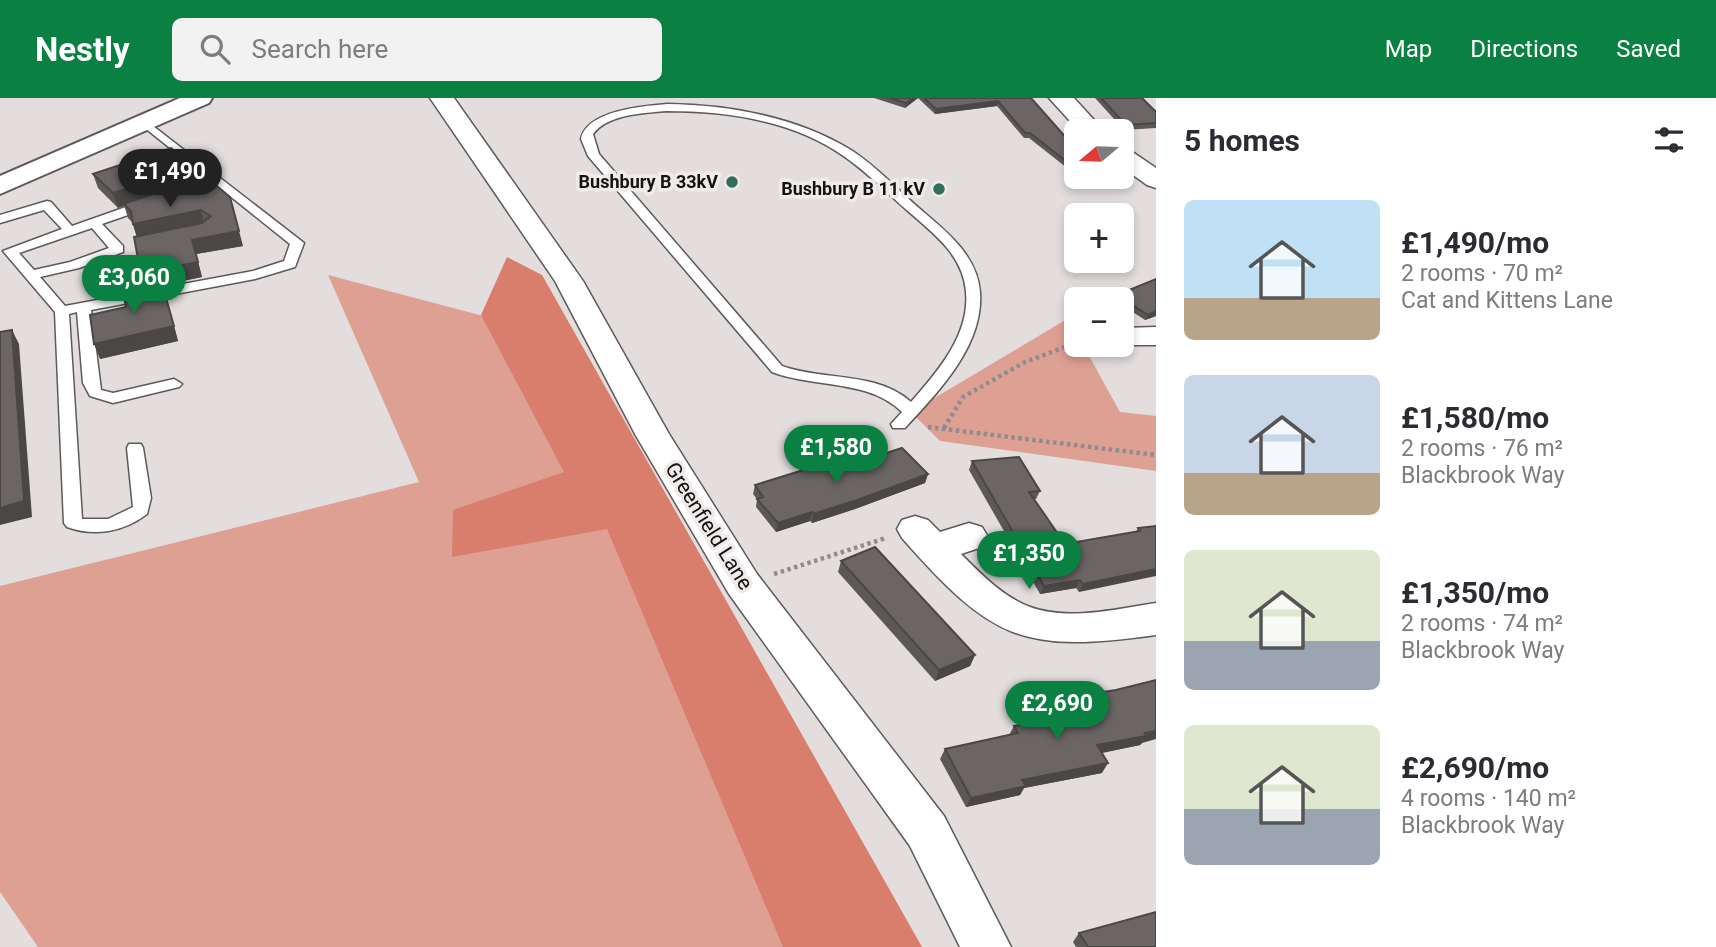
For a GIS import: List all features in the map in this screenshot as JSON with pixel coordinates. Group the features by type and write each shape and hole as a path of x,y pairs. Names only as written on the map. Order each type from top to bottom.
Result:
{"street":[{"path":"0,186 200,98"},
{"name":"Greenfield Lane","path":"442,98 569,281 600,333 652,434 743,584 927,831 986,947"},
{"path":"1061,98 1081,119"},
{"path":"1134,156 1156,154"},
{"path":"1134,165 1156,180"},
{"path":"1134,337 1156,336"},
{"path":"924,539 969,537"},
{"path":"924,539 972,591 1002,613 1034,626 1098,629 1156,619"}],"lane":[{"path":"900,424 911,412 956,357 970,329 974,304 972,279 964,257 951,242 849,154 831,143 776,122 671,107 610,118 589,130 586,144 594,156 777,369 790,375 863,387 892,395 911,412"},
{"path":"62,311 255,275 290,264 297,243 144,122"},
{"path":"10,251 158,201"},
{"path":"0,219 47,205 70,230"},
{"path":"31,275 74,265 125,248 94,223"},
{"path":"0,237 62,311 73,523 91,527 109,524 132,518 141,510 142,498 135,448"},
{"path":"84,307 91,383 95,393 113,398 174,384"}],"path":[{"path":"1064,347 1025,362 962,397 944,428 1156,456"},
{"path":"743,584 924,539"}],"shaded area":[{"path":"507,257 542,275 922,947 783,947 607,529 452,557 453,510 564,472 481,315"},
{"path":"328,275 533,329 920,947 38,947 0,892 0,586 419,482"},
{"path":"1064,321 1064,357 1090,357 1120,412 1156,416 1156,471 940,441 911,412"}],"building":[{"path":"890,98 913,98 906,103"},
{"path":"924,98 1031,98 1064,135 1064,160 1030,133 1025,133 998,101 936,109"},
{"path":"1101,98 1142,98 1156,112 1156,123 1134,124 1134,119 1120,119"},
{"path":"171,148 230,197 239,231 192,240 198,262 121,277 118,263 138,259 134,237 202,223 211,216 201,210 133,224 131,211 124,204 167,189 168,179 161,178 113,193 93,174"},
{"path":"1156,279 1156,311 1148,315 1134,306 1134,288"},
{"path":"162,284 174,326 94,344 90,315 126,307 123,291"},
{"path":"12,330 24,501 0,508 0,332"},
{"path":"902,448 928,474 857,500 778,523 757,499 763,497 755,485 826,463 832,471"},
{"path":"1019,457 1040,491 1029,492 1065,544 1156,526 1156,569 1083,584 1080,580 1044,586 972,461"},
{"path":"875,547 975,655 939,670 841,561"},
{"path":"1156,680 1156,731 1145,733 1146,736 1097,745 1108,763 1022,780 1026,786 971,798 945,749 1018,733 1014,726 1087,712 1077,696"},
{"path":"1156,912 1156,947 1088,947 1079,933"}],"place":[{"name":"Bushbury B 33kV","path":"732,182"},
{"name":"Bushbury B 11 kV","path":"939,189"}]}
